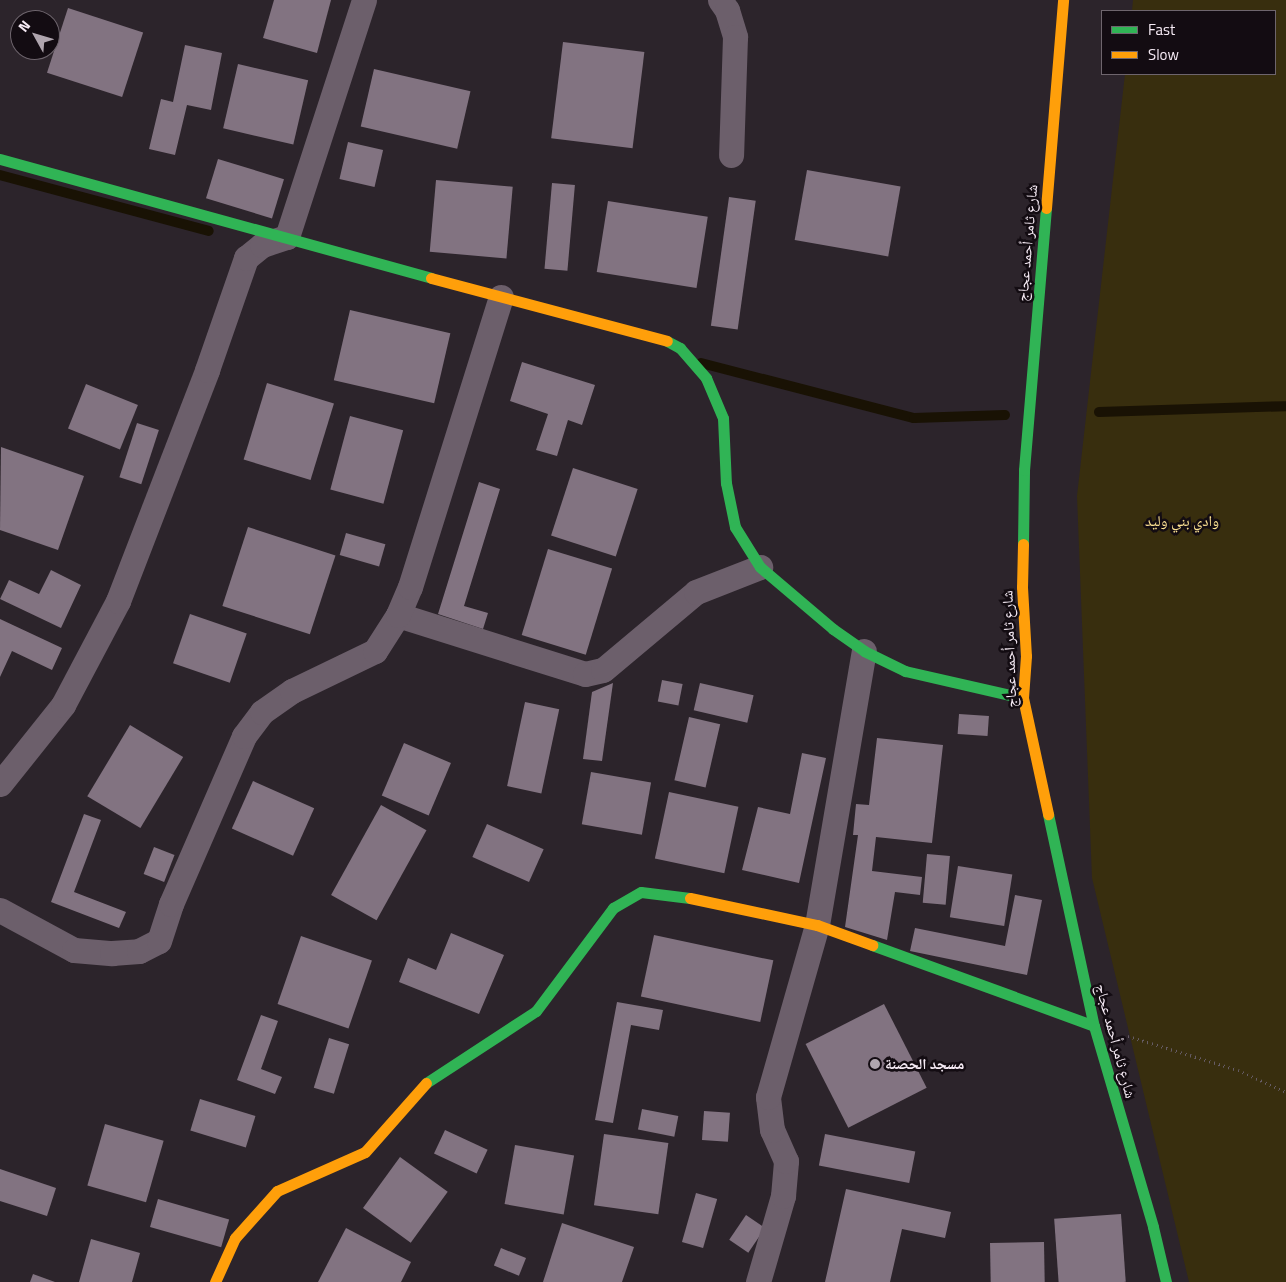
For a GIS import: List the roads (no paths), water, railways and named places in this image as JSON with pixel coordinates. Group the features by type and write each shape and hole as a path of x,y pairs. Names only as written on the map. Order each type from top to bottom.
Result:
{"street":[{"path":"287,237 364,0"},
{"path":"720,0 727,10 735,37 731,155"},
{"name":"شارع ثامر أحمد عجاج","path":"1063,0 1024,470 1022,587 1026,656 1023,698 1094,1026 1153,1227 1166,1282"},
{"path":"0,159 501,297 664,339 680,348 706,378 723,418 726,483 735,527 760,567 833,629 864,651 905,671 1023,698"},
{"path":"0,784 63,705 118,600 207,370 246,258 262,245 287,237"},
{"path":"0,910 74,950 112,953 139,951 159,942 171,904 244,736 262,712 292,691 375,651 398,615 410,587 501,297"},
{"path":"398,615 585,674 603,670 696,592 760,567"},
{"path":"758,1282 783,1196 786,1161 772,1130 768,1098 817,925 864,651"},
{"path":"215,1282 235,1238 276,1191 365,1152 425,1084 536,1011 613,908 641,892 702,900 817,925 1094,1026"}],"waterway":[{"path":"0,175 209,231"},
{"path":"701,363 914,418 1005,415"},
{"path":"1099,412 1286,406"}],"place":[{"name":"مسجد الحصنة","path":"875,1064"}],"park label":[{"name":"وادي بني وليد","path":"1182,521"}]}
